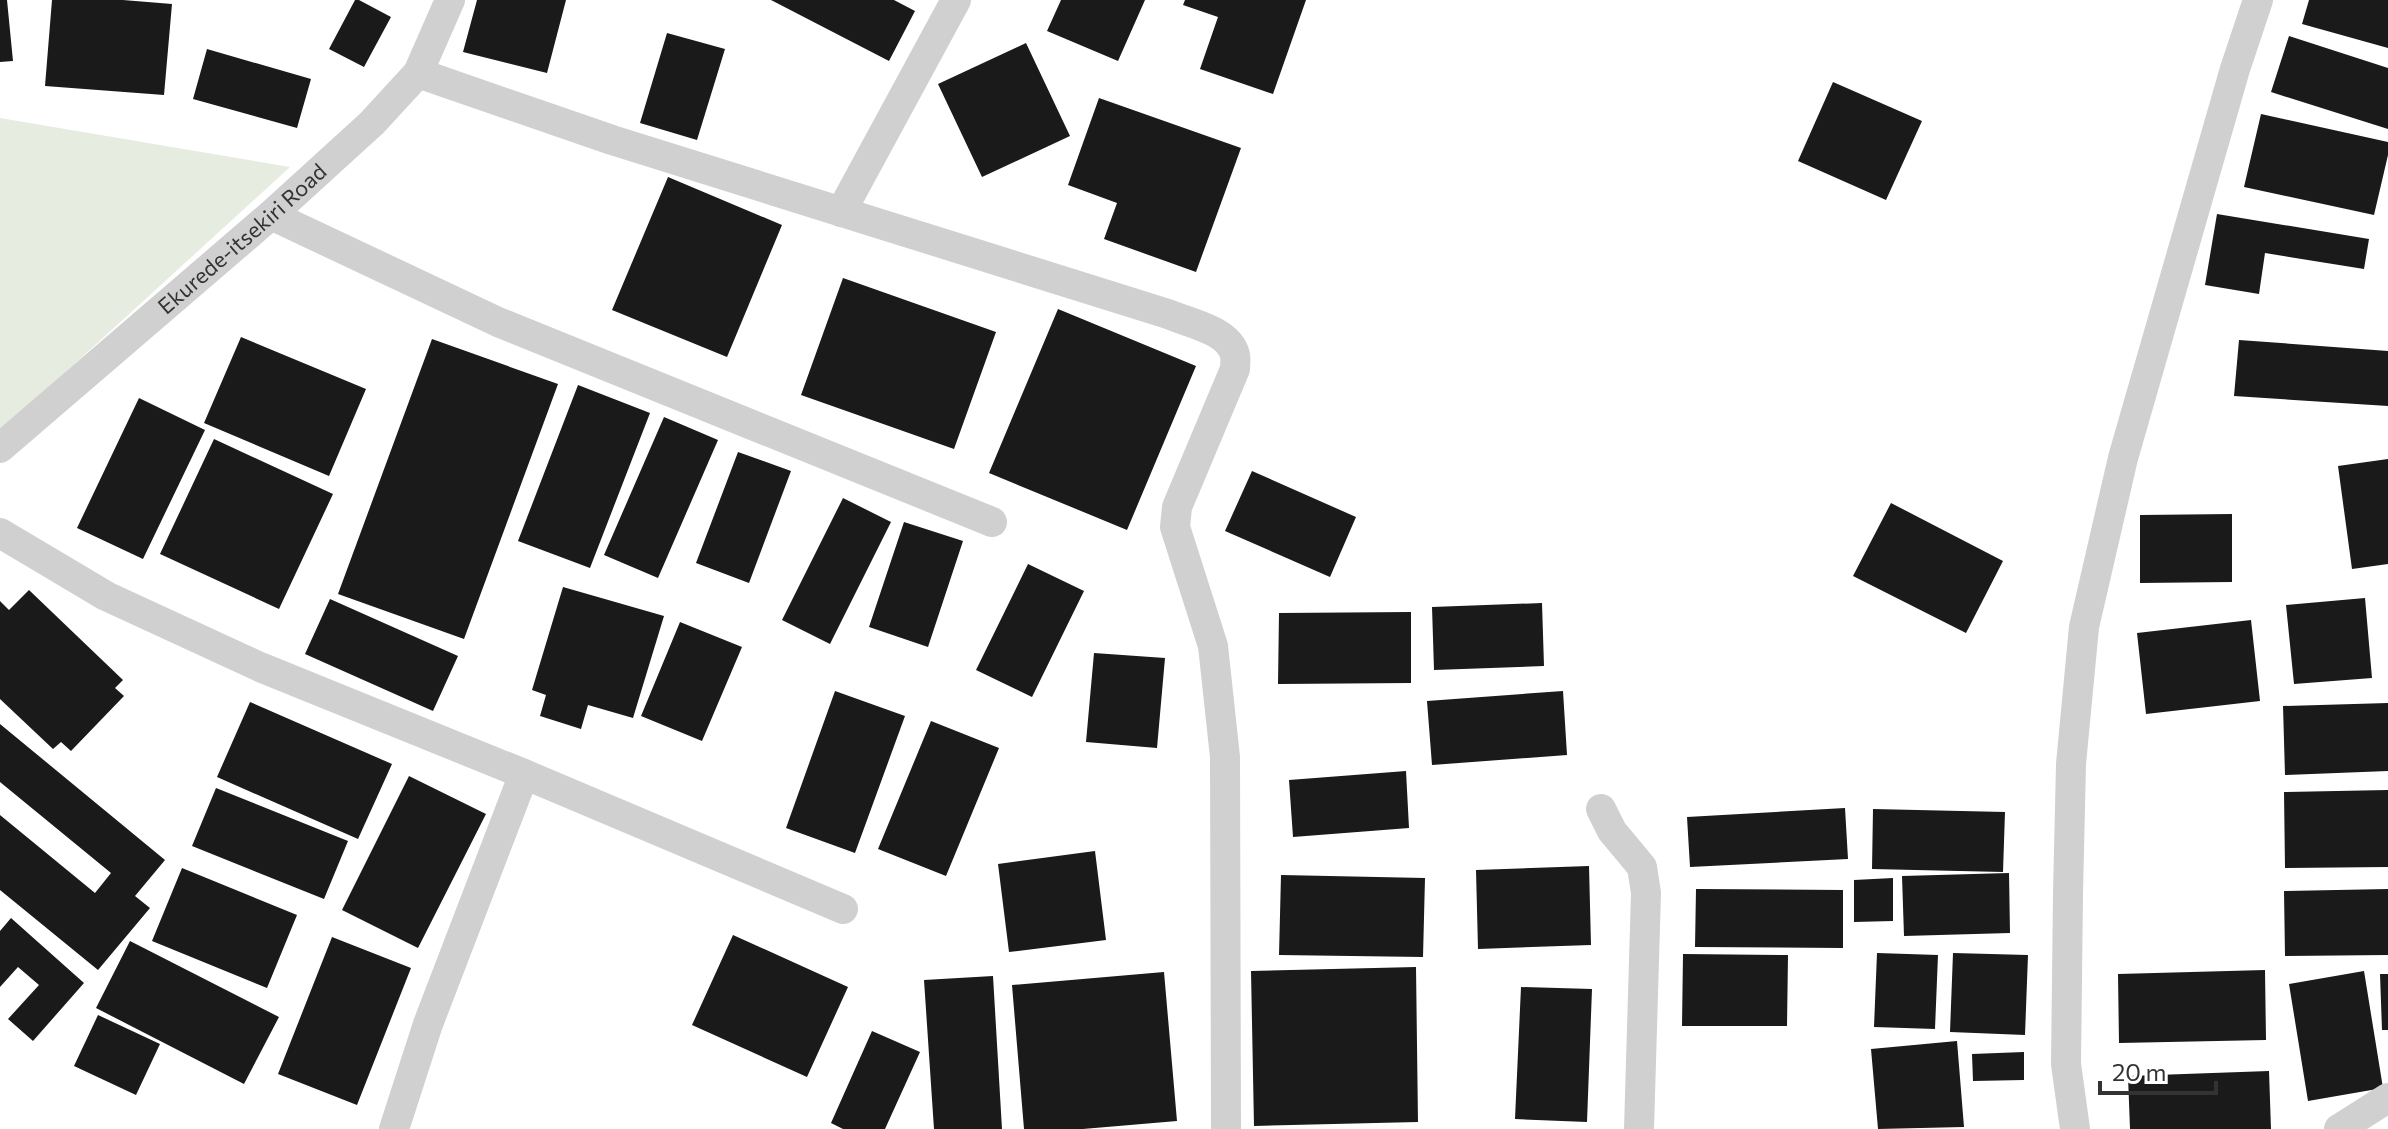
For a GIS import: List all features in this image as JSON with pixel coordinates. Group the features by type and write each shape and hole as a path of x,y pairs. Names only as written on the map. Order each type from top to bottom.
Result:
{"street":[{"name":"Ekurede-itsekiri Road","path":"0,448 271,215 372,123 418,73 450,0"},
{"path":"841,212 956,0"},
{"path":"2075,1129 2066,1064 2068,880 2071,764 2084,627 2123,458 2230,84 2258,0"},
{"path":"418,73 612,140 1168,314 1227,341 1235,355 1235,369 1177,507 1175,527 1213,646 1225,757 1226,1129"},
{"path":"271,215 498,322 992,522"},
{"path":"0,533 106,596 260,667 843,909"},
{"path":"394,1129 428,1024 524,774"},
{"path":"1601,809 1612,831 1642,867 1646,893 1639,1129"},
{"path":"2339,1129 2388,1098"}],"shaded area":[{"path":"0,118 290,167 0,432"}],"building":[{"path":"0,0 7,0 13,61 0,62"},
{"path":"52,0 172,4 164,95 45,86"},
{"path":"355,0 391,17 364,67 329,49"},
{"path":"477,0 566,0 547,73 463,52"},
{"path":"771,0 894,0 915,11 889,61"},
{"path":"1061,0 1145,0 1118,61 1047,31"},
{"path":"1185,0 1306,0 1273,94 1200,69 1218,17 1183,5"},
{"path":"2309,0 2388,0 2388,48 2302,24"},
{"path":"667,33 725,49 697,140 640,123"},
{"path":"2289,36 2388,68 2388,129 2271,92"},
{"path":"1026,43 1070,136 982,177 938,84"},
{"path":"207,49 311,79 297,128 193,99"},
{"path":"1833,82 1922,121 1886,200 1798,161"},
{"path":"1099,98 1241,148 1196,272 1104,239 1117,203 1068,185"},
{"path":"2261,114 2388,142 2388,155 2374,215 2244,187"},
{"path":"668,177 782,225 727,357 612,310"},
{"path":"2217,214 2369,239 2364,269 2265,253 2259,294 2205,285"},
{"path":"843,278 996,332 954,449 801,395"},
{"path":"1058,309 1196,366 1127,530 989,473"},
{"path":"241,337 366,389 329,476 204,423"},
{"path":"432,339 558,384 464,639 338,594"},
{"path":"2239,340 2388,351 2388,406 2234,396"},
{"path":"578,385 650,413 590,568 518,541"},
{"path":"139,398 205,430 143,559 77,528"},
{"path":"664,417 718,440 658,578 604,555"},
{"path":"214,439 333,494 279,609 160,554"},
{"path":"738,452 791,471 749,583 696,563"},
{"path":"2388,459 2388,564 2352,569 2338,466"},
{"path":"1252,471 1356,517 1330,577 1225,531"},
{"path":"843,498 891,522 830,644 782,620"},
{"path":"1891,503 2003,561 1966,633 1853,576"},
{"path":"2232,514 2232,582 2140,583 2140,515"},
{"path":"904,522 963,541 928,647 869,627"},
{"path":"1028,564 1084,591 1032,697 976,670"},
{"path":"563,587 664,616 633,718 588,705 581,729 540,716 546,695 532,690"},
{"path":"29,590 123,680 115,688 124,696 71,751 61,742 53,749 0,699 0,601 9,610"},
{"path":"2365,598 2372,678 2294,684 2286,605"},
{"path":"330,599 458,656 433,711 305,654"},
{"path":"1542,603 1544,666 1434,670 1432,607"},
{"path":"1411,612 1411,683 1278,684 1279,613"},
{"path":"2251,620 2260,701 2146,714 2137,633"},
{"path":"680,622 742,647 702,741 641,716"},
{"path":"1094,653 1165,658 1157,748 1086,742"},
{"path":"835,691 905,716 855,853 786,828"},
{"path":"1563,691 1567,755 1432,765 1427,701"},
{"path":"250,702 392,764 358,839 217,777"},
{"path":"2388,703 2388,771 2285,775 2283,706"},
{"path":"931,721 999,748 946,876 878,849"},
{"path":"0,724 165,860 135,896 150,908 98,970 0,890 0,815 95,893 111,873 0,782"},
{"path":"1406,771 1409,828 1293,837 1289,780"},
{"path":"409,776 486,814 418,948 342,910"},
{"path":"216,788 348,841 324,899 192,846"},
{"path":"2388,790 2388,867 2285,868 2284,792"},
{"path":"1845,808 1848,859 1690,867 1687,817"},
{"path":"1873,809 2005,812 2003,872 1872,869"},
{"path":"1095,851 1106,940 1009,952 998,864"},
{"path":"1589,866 1591,945 1478,949 1476,870"},
{"path":"182,868 297,915 267,988 152,941"},
{"path":"2009,873 2010,933 1904,936 1902,876"},
{"path":"1281,875 1425,878 1423,957 1279,955"},
{"path":"1893,878 1893,921 1854,922 1854,880"},
{"path":"1696,889 1843,890 1843,948 1695,947"},
{"path":"2388,889 2388,955 2285,956 2284,891"},
{"path":"11,918 84,983 33,1041 8,1019 39,985 18,967 0,987 0,931"},
{"path":"733,935 848,987 807,1077 692,1025"},
{"path":"332,937 411,968 357,1105 278,1074"},
{"path":"130,941 279,1017 244,1084 96,1008"},
{"path":"1877,953 1938,955 1935,1029 1874,1027"},
{"path":"1953,953 2028,955 2025,1035 1950,1032"},
{"path":"1683,954 1788,955 1787,1026 1682,1026"},
{"path":"1416,967 1418,1122 1254,1126 1251,971"},
{"path":"2265,970 2266,1040 2119,1043 2118,974"},
{"path":"2364,971 2383,1088 2308,1101 2289,984"},
{"path":"1164,972 1177,1121 1083,1129 1024,1129 1012,985"},
{"path":"2380,974 2388,974 2388,1030 2382,1030"},
{"path":"993,976 1002,1129 934,1129 924,980"},
{"path":"1521,987 1592,989 1587,1122 1515,1119"},
{"path":"98,1015 160,1044 136,1095 74,1066"},
{"path":"872,1031 920,1052 885,1129 843,1129 831,1123"},
{"path":"1957,1041 1964,1127 1878,1129 1871,1049"},
{"path":"2024,1052 2024,1080 1973,1081 1972,1054"},
{"path":"2269,1071 2271,1129 2130,1129 2128,1076"}]}
